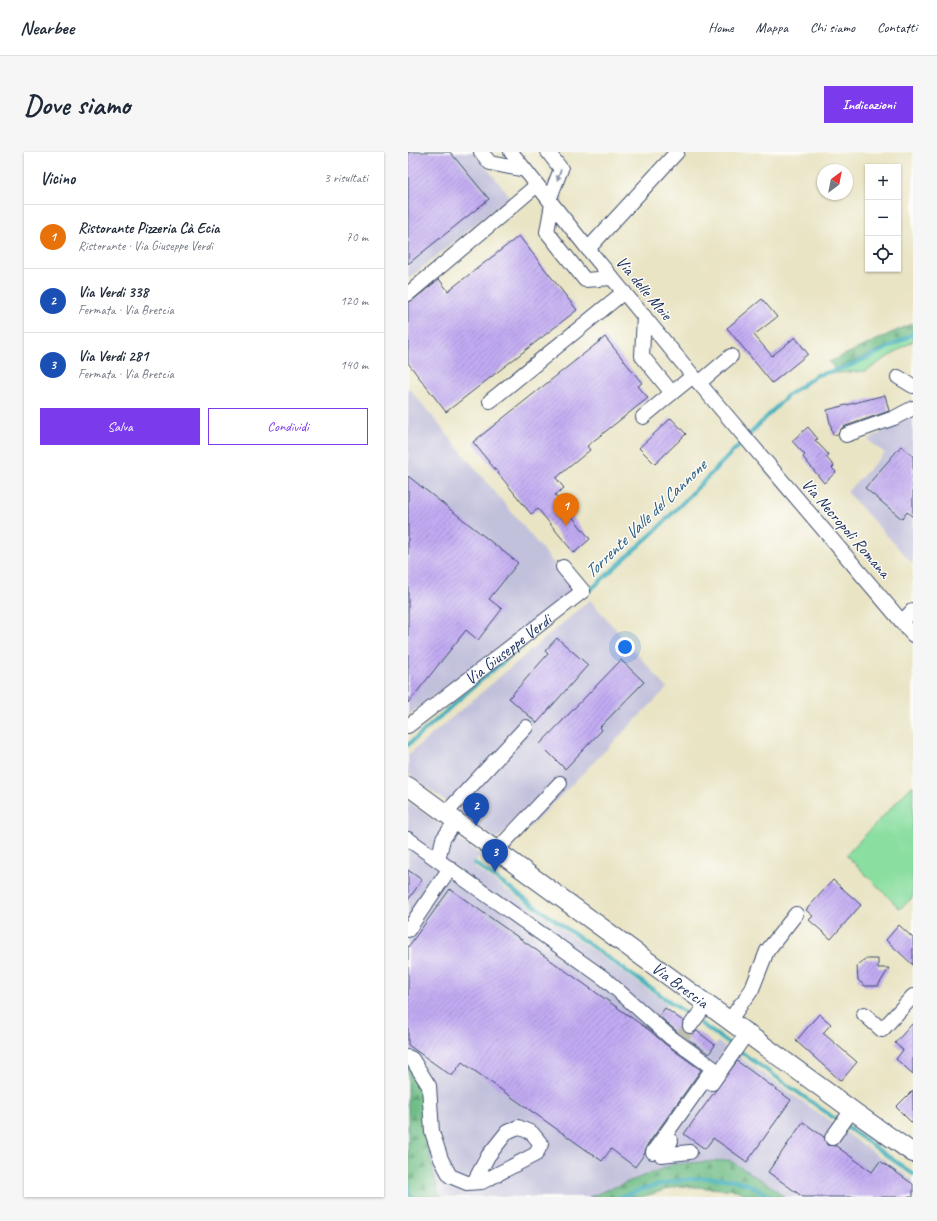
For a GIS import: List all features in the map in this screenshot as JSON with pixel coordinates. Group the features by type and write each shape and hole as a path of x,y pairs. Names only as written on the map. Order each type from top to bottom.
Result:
{"main road":[{"path":"408,786 446,815"},
{"name":"Via Brescia","path":"446,815 730,1020 740,1042 842,1123 910,1146"}],"street":[{"path":"481,152 490,163 525,170"},
{"name":"Via delle Moie","path":"511,152 588,249 751,445"},
{"path":"548,152 561,169 550,202 546,232 585,280 612,278"},
{"path":"588,249 677,152"},
{"path":"408,294 537,185"},
{"path":"490,401 624,292"},
{"path":"644,316 642,356 672,393"},
{"path":"643,417 672,393 696,380 732,356"},
{"path":"898,377 913,386"},
{"path":"846,435 894,418 913,408"},
{"name":"Via Necropoli Romana","path":"751,445 913,635"},
{"name":"Via Giuseppe Verdi","path":"408,726 583,591 563,567"},
{"path":"902,622 913,610"},
{"path":"438,860 443,839 446,815 526,727"},
{"path":"496,851 560,783"},
{"path":"408,839 684,1035 713,1068 654,1152"},
{"path":"408,930 450,868"},
{"path":"730,1020 752,989 767,951 796,914"},
{"path":"864,1014 882,1030 913,996"},
{"path":"684,1035 707,1003"},
{"path":"690,1152 661,1156 740,1042"},
{"path":"408,1057 412,1059 429,1086 432,1132 440,1159 450,1176 467,1183 482,1182 536,1154 541,1144 532,1133 518,1127 507,1132 488,1156 474,1182"}],"shaded area":[{"path":"408,152 473,152 510,196 408,279"},
{"path":"408,387 576,590 408,715"},
{"path":"913,415 913,564 847,492 885,453 868,440"},
{"path":"590,600 667,688 521,836 511,828 496,839 408,773 408,755"},
{"path":"408,801 480,855 472,866 668,1004 665,1008 715,1045 718,1042 913,1180 913,1197 784,1197 774,1188 729,1160 674,1164 589,1197 441,1197 438,1193 424,1129 425,1117 422,1084 408,1061"}],"green space":[{"path":"913,323 913,333 900,341 835,369 829,362"},
{"path":"913,333 913,341 866,371 824,374 900,341"},
{"path":"913,785 913,897 900,909 846,855"},
{"path":"408,1061 422,1084 425,1117 424,1129 438,1193 441,1197 408,1197"},
{"path":"729,1160 774,1188 784,1197 751,1197 736,1190 678,1186 642,1197 589,1197 674,1164"}],"building":[{"path":"408,152 450,152 489,199 408,264"},
{"path":"519,236 577,310 446,412 408,363 408,302 413,300 439,279 448,291"},
{"path":"762,299 777,317 754,335 772,356 795,337 808,354 772,383 727,328"},
{"path":"605,337 642,383 638,386 648,398 587,446 590,450 556,478 564,488 555,495 590,539 574,553 538,509 531,514 473,442"},
{"path":"885,395 889,411 843,427 838,434 833,435 827,410"},
{"path":"671,418 686,434 655,464 639,448"},
{"path":"808,427 818,439 815,440 829,455 826,457 834,466 832,468 836,472 824,483 803,457 805,455 792,441"},
{"path":"901,446 913,456 913,517 907,512 902,519 865,488"},
{"path":"408,476 518,563 489,599 502,609 478,640 466,630 408,703"},
{"path":"557,638 588,665 537,723 509,698 548,654 545,651"},
{"path":"621,660 644,682 600,727 602,730 565,769 540,744"},
{"path":"408,870 422,880 408,900"},
{"path":"833,880 861,905 831,939 809,920 813,916 806,910"},
{"path":"450,889 649,1030 665,1044 701,1070 646,1147 645,1153 635,1167 611,1149 602,1161 462,1062 452,1076 408,1045 408,947"},
{"path":"899,925 913,938 913,965 886,940"},
{"path":"865,959 878,959 878,968 889,968 878,986 865,986 858,980 857,966"},
{"path":"665,1008 683,1021 682,1029 685,1033 693,1034 697,1031 715,1045 709,1054 675,1030 659,1016"},
{"path":"819,1014 831,1024 823,1033 857,1062 841,1081 796,1041"},
{"path":"913,1023 913,1074 896,1059 903,1050 895,1043"},
{"path":"737,1061 791,1100 747,1162 713,1138 705,1149 684,1134"},
{"path":"913,1090 913,1124 896,1107"},
{"path":"803,1122 824,1137 827,1145 836,1146 872,1172 880,1161 913,1184 913,1197 803,1197 768,1172"}],"waterway":[{"name":"Torrente Valle del Cannone","path":"586,594 656,530 788,395 817,375 847,367 882,351 913,334"},
{"name":"Torrente Valle del Cannone","path":"408,745 479,682 525,644"},
{"path":"474,863 690,1016"},
{"path":"700,1023 913,1174"},
{"path":"620,1197 667,1183 699,1178 715,1178 747,1184 772,1197"},
{"path":"408,1183 410,1197"}],"tunnel":[{"path":"683,1036 690,1026"}],"place":[{"name":"Ristorante Pizzeria Cà Ecia","path":"566,526"},
{"name":"Via Verdi 338","path":"476,826"},
{"name":"Via Verdi 281","path":"495,872"}]}
